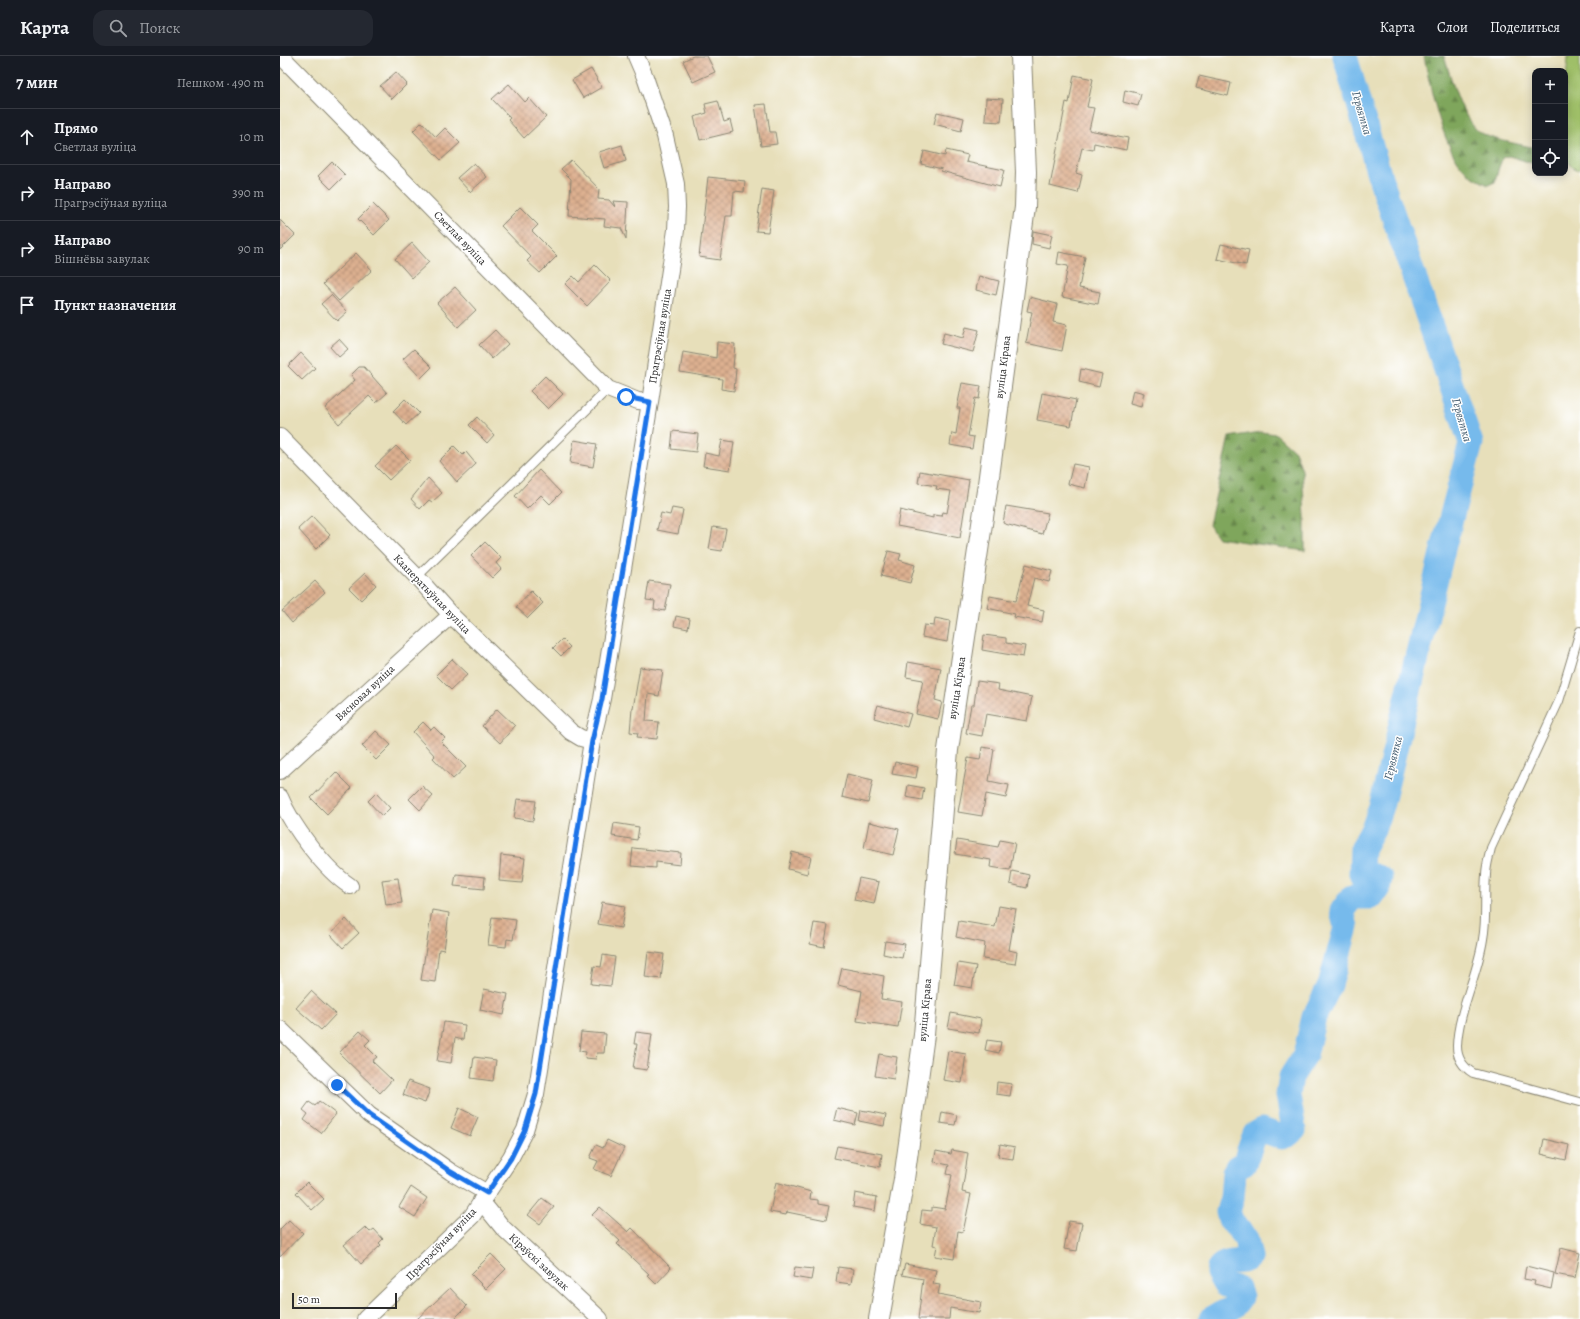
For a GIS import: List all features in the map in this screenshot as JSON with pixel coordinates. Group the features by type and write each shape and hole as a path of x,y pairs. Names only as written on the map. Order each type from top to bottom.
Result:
{"street":[{"name":"Светлая вуліца","path":"281,56 608,389 638,401 650,402"},
{"name":"Прагрэсіўная вуліца","path":"365,1319 472,1216 511,1158 525,1130 536,1094 592,741 602,699 676,230 676,184 665,136 645,76 636,56"},
{"name":"вуліца Кірава","path":"879,1319 904,1179 924,1035 948,750 989,476 1025,207 1026,172 1021,56"},
{"name":"Кааператыўная вуліца","path":"280,437 417,577 451,615 571,732 581,738 592,741"},
{"name":"Вясновая вуліца","path":"280,771 451,615"},
{"path":"280,797 293,822 318,855 333,874 350,886"},
{"path":"280,1029 369,1115 484,1197"},
{"name":"Кіраўскі завулак","path":"484,1197 502,1228 600,1319"}],"lane":[{"path":"417,577 608,389"},
{"path":"1580,631 1558,701 1491,848 1486,874 1486,910 1483,939 1477,968 1459,1031 1457,1047 1463,1064 1473,1073 1580,1102"}],"green space":[{"path":"1424,56 1444,56 1453,85 1466,116 1472,124 1482,134 1532,148 1532,163 1509,156 1503,157 1495,182 1488,185 1474,178 1459,162 1451,149 1444,134"},
{"path":"1568,56 1580,56 1580,170 1575,169 1568,162"},
{"path":"1261,432 1276,434 1295,451 1302,470 1305,516 1305,551 1218,538 1209,525 1229,437"}],"building":[{"path":"693,56 707,56 715,72 693,82 683,61"},
{"path":"591,69 602,87 583,98 572,80"},
{"path":"396,72 407,84 392,99 380,86"},
{"path":"1074,75 1093,79 1087,107 1094,108 1089,130 1128,138 1126,150 1094,143 1093,150 1082,148 1076,173 1082,175 1078,193 1050,186 1066,102 1069,103"},
{"path":"1199,76 1231,83 1228,96 1196,88"},
{"path":"509,84 525,102 529,98 546,117 524,138 508,120 510,118 492,99"},
{"path":"1125,90 1141,94 1138,106 1123,102"},
{"path":"986,98 1003,99 1001,122 985,121"},
{"path":"718,101 724,122 730,120 733,132 700,140 694,117 707,113 705,104"},
{"path":"766,104 770,132 775,132 777,144 761,146 755,105"},
{"path":"937,112 964,118 961,131 934,124"},
{"path":"422,122 436,137 445,128 460,143 441,160 413,131"},
{"path":"622,145 626,161 604,168 599,152"},
{"path":"946,150 968,155 966,162 1004,170 1000,187 921,164 924,151 945,156"},
{"path":"571,160 599,189 598,199 609,200 615,207 613,201 628,202 626,239 621,228 604,226 605,219 569,216 571,179 561,169"},
{"path":"332,162 345,175 331,189 318,176"},
{"path":"474,163 487,177 470,192 457,178"},
{"path":"708,177 745,181 744,192 734,191 732,216 726,216 720,260 699,257"},
{"path":"762,189 774,191 768,232 756,231"},
{"path":"373,204 389,220 374,235 358,219"},
{"path":"520,207 538,225 532,231 557,256 540,273 527,261 531,257 501,226"},
{"path":"280,220 295,235 280,250"},
{"path":"1033,231 1052,235 1049,248 1032,244"},
{"path":"412,243 429,262 412,278 395,259"},
{"path":"1221,244 1249,250 1246,265 1217,259"},
{"path":"1059,252 1085,257 1079,288 1100,292 1098,304 1062,297 1068,266 1057,264"},
{"path":"356,253 372,270 339,301 323,284"},
{"path":"595,265 611,281 587,306 565,284 573,276 579,282"},
{"path":"979,276 999,281 996,295 976,290"},
{"path":"455,287 476,310 458,327 437,303"},
{"path":"331,295 347,312 337,321 321,304"},
{"path":"1030,297 1057,304 1053,322 1067,325 1062,351 1026,343 1032,312 1027,311"},
{"path":"966,327 979,330 973,352 941,344 944,333 963,338"},
{"path":"495,330 508,344 492,359 479,345"},
{"path":"339,339 348,349 339,357 330,347"},
{"path":"717,342 735,344 733,368 736,369 734,391 721,389 722,379 680,372 683,352 716,358"},
{"path":"414,349 432,367 421,378 403,359"},
{"path":"301,353 315,368 302,380 288,366"},
{"path":"359,367 364,367 387,393 376,403 369,396 339,424 325,408 355,380 351,375"},
{"path":"1081,369 1102,374 1099,387 1079,382"},
{"path":"545,376 563,394 548,409 530,391"},
{"path":"962,383 981,386 979,399 975,398 968,436 974,437 972,449 950,445 952,433 956,434 960,408 957,408"},
{"path":"1133,390 1144,393 1141,407 1130,404"},
{"path":"1042,393 1076,400 1071,426 1037,420"},
{"path":"405,399 419,413 406,425 393,411"},
{"path":"477,417 494,435 487,443 469,425"},
{"path":"673,431 698,434 696,452 671,449"},
{"path":"574,440 597,444 593,467 570,463"},
{"path":"722,440 734,442 730,470 703,466 705,453 719,456"},
{"path":"396,446 410,460 389,480 375,466"},
{"path":"454,446 463,455 466,452 476,464 457,482 439,461"},
{"path":"1073,464 1089,467 1085,488 1068,484"},
{"path":"539,470 561,493 550,504 541,495 527,509 515,496"},
{"path":"920,471 969,480 960,538 897,526 900,510 933,518 933,515 942,516 943,512 947,513 951,491 936,489 937,486 918,483"},
{"path":"428,478 442,493 432,502 429,500 420,509 411,499"},
{"path":"1006,506 1048,513 1042,534 1003,523"},
{"path":"672,508 683,510 678,534 657,530 661,513 670,515"},
{"path":"312,516 330,535 316,549 298,529"},
{"path":"713,527 726,529 722,551 709,549"},
{"path":"485,542 501,558 496,563 501,569 492,578 471,556"},
{"path":"888,551 901,554 899,560 915,565 910,583 881,576"},
{"path":"1026,564 1052,571 1049,582 1034,578 1027,606 1044,610 1042,622 1014,617 1015,614 987,608 990,596 1016,601"},
{"path":"365,573 376,585 361,600 349,588"},
{"path":"315,581 325,592 292,623 282,611"},
{"path":"649,581 670,584 665,611 654,609 655,601 646,600"},
{"path":"531,591 543,603 528,618 516,607"},
{"path":"676,616 690,619 688,629 674,626"},
{"path":"935,618 950,621 947,642 922,637 924,625 934,626"},
{"path":"984,635 1006,638 1006,643 1025,646 1023,657 982,650"},
{"path":"562,639 570,647 561,656 553,648"},
{"path":"452,659 468,674 451,690 436,675"},
{"path":"908,662 941,668 935,700 942,702 938,719 916,714 923,680 906,677"},
{"path":"640,667 663,670 659,696 648,694 646,721 659,722 657,739 637,737 638,733 630,732 632,709"},
{"path":"977,681 999,684 998,690 1032,697 1027,721 986,714 982,736 966,733 971,705 974,705"},
{"path":"878,705 911,714 907,727 874,718"},
{"path":"497,709 515,726 500,743 482,726"},
{"path":"423,722 431,730 434,727 445,738 441,742 466,767 453,779 433,758 435,756 413,732"},
{"path":"376,731 391,745 376,760 362,746"},
{"path":"982,747 994,749 989,781 1009,785 1006,798 986,794 982,816 958,812 968,758 980,760"},
{"path":"895,762 918,767 916,778 892,774"},
{"path":"336,772 352,788 327,814 311,798"},
{"path":"847,774 873,780 868,803 842,797"},
{"path":"908,785 924,788 922,800 906,797"},
{"path":"422,786 433,796 420,810 409,799"},
{"path":"376,793 390,808 382,816 368,801"},
{"path":"517,799 536,801 533,821 514,818"},
{"path":"869,822 899,829 893,855 864,848"},
{"path":"614,823 639,827 637,840 612,836"},
{"path":"957,840 998,847 1000,840 1015,843 1010,870 990,867 991,860 955,854"},
{"path":"633,848 681,853 680,865 656,862 656,868 631,866"},
{"path":"792,852 811,857 807,874 788,869"},
{"path":"501,855 525,858 522,883 499,881"},
{"path":"1012,871 1029,875 1027,888 1010,884"},
{"path":"456,874 485,877 484,889 454,886"},
{"path":"398,878 402,903 386,905 382,880"},
{"path":"859,878 879,882 874,904 854,900"},
{"path":"602,902 625,906 621,928 598,924"},
{"path":"999,906 1016,909 1009,950 1017,952 1015,964 983,959 985,943 956,937 959,921 995,927"},
{"path":"432,910 449,913 444,950 439,949 435,982 421,980"},
{"path":"492,917 516,920 513,940 507,939 506,947 488,945"},
{"path":"346,919 359,933 343,948 330,934"},
{"path":"814,923 828,925 824,947 810,944"},
{"path":"885,941 905,944 902,958 883,954"},
{"path":"648,952 664,954 661,979 645,977"},
{"path":"603,955 615,957 611,986 591,984 594,966 601,967"},
{"path":"958,963 976,966 972,988 954,985"},
{"path":"842,968 884,976 881,999 902,1002 898,1027 857,1021 862,991 838,985"},
{"path":"484,989 508,994 504,1015 480,1010"},
{"path":"311,991 336,1014 321,1030 296,1008"},
{"path":"951,1013 981,1019 979,1033 948,1028"},
{"path":"444,1022 465,1025 463,1040 455,1038 451,1063 437,1061"},
{"path":"360,1031 370,1040 365,1045 377,1057 372,1061 392,1080 380,1093 339,1053"},
{"path":"581,1032 606,1034 604,1053 597,1053 596,1059 585,1058 586,1052 579,1051"},
{"path":"636,1032 652,1034 647,1070 633,1068 637,1044 634,1044"},
{"path":"987,1040 1001,1042 999,1053 985,1050"},
{"path":"948,1051 966,1054 962,1083 943,1080"},
{"path":"879,1054 897,1057 894,1079 875,1076"},
{"path":"474,1057 496,1060 493,1081 471,1078"},
{"path":"408,1081 430,1089 425,1103 403,1095"},
{"path":"997,1082 1012,1084 1010,1096 996,1094"},
{"path":"319,1101 336,1114 321,1133 304,1120 308,1114 303,1110 309,1102 315,1106"},
{"path":"459,1108 478,1117 470,1136 451,1128"},
{"path":"837,1108 858,1113 855,1125 834,1120"},
{"path":"861,1110 886,1115 884,1126 859,1121"},
{"path":"942,1112 957,1115 955,1125 940,1123"},
{"path":"1544,1139 1569,1145 1566,1160 1541,1154"},
{"path":"607,1140 624,1148 611,1176 594,1169 598,1161 590,1158 596,1145 603,1148"},
{"path":"1000,1144 1015,1147 1013,1159 998,1157"},
{"path":"837,1146 882,1154 880,1167 834,1158"},
{"path":"952,1150 968,1153 962,1192 971,1194 963,1232 958,1231 954,1259 935,1256 937,1246 933,1245 936,1227 920,1224 922,1210 932,1211 932,1207 945,1209 952,1175 947,1174 949,1165 934,1162 936,1151 951,1154"},
{"path":"307,1182 324,1199 312,1210 296,1193"},
{"path":"776,1182 811,1192 810,1199 818,1200 818,1204 829,1206 826,1220 787,1212 786,1215 770,1212"},
{"path":"411,1187 427,1198 415,1217 399,1207"},
{"path":"855,1193 877,1197 875,1211 853,1207"},
{"path":"542,1198 554,1207 540,1224 528,1215"},
{"path":"600,1207 628,1232 632,1228 671,1268 656,1284 647,1275 649,1274 617,1244 620,1241 592,1215"},
{"path":"289,1220 303,1233 280,1257 280,1229"},
{"path":"1069,1221 1082,1223 1077,1251 1064,1249"},
{"path":"365,1227 370,1232 374,1229 383,1239 379,1243 381,1245 361,1264 344,1245"},
{"path":"1561,1248 1580,1253 1575,1278 1555,1274"},
{"path":"491,1254 506,1269 486,1289 471,1274"},
{"path":"905,1264 936,1270 933,1284 940,1285 938,1294 981,1302 979,1313 950,1308 949,1319 918,1319 923,1279 902,1275"},
{"path":"1526,1266 1554,1273 1551,1289 1534,1285 1535,1281 1524,1279"},
{"path":"795,1267 813,1269 811,1280 793,1277"},
{"path":"838,1267 853,1269 851,1284 836,1282"},
{"path":"450,1288 467,1306 454,1319 417,1319"}],"waterway":[{"name":"Гервятка","path":"1211,1319 1231,1309 1241,1297 1238,1289 1225,1285 1218,1273 1219,1268 1227,1263 1243,1261 1250,1257 1246,1239 1230,1219 1228,1212 1232,1198 1234,1173 1237,1167 1244,1164 1255,1134 1262,1130 1282,1137 1288,1135 1294,1130 1288,1095 1291,1077 1305,1055 1314,1017 1330,985 1346,927 1342,911 1352,897 1371,897 1378,888 1380,878 1374,876 1369,882 1365,881 1361,874 1362,849 1374,827 1382,803 1443,549 1471,443 1379,174 1345,56"}],"route":[{"path":"337,1085 369,1115 451,1172 487,1193 511,1158 525,1130 536,1094 592,741 602,699 650,402 638,401 626,397"}]}
